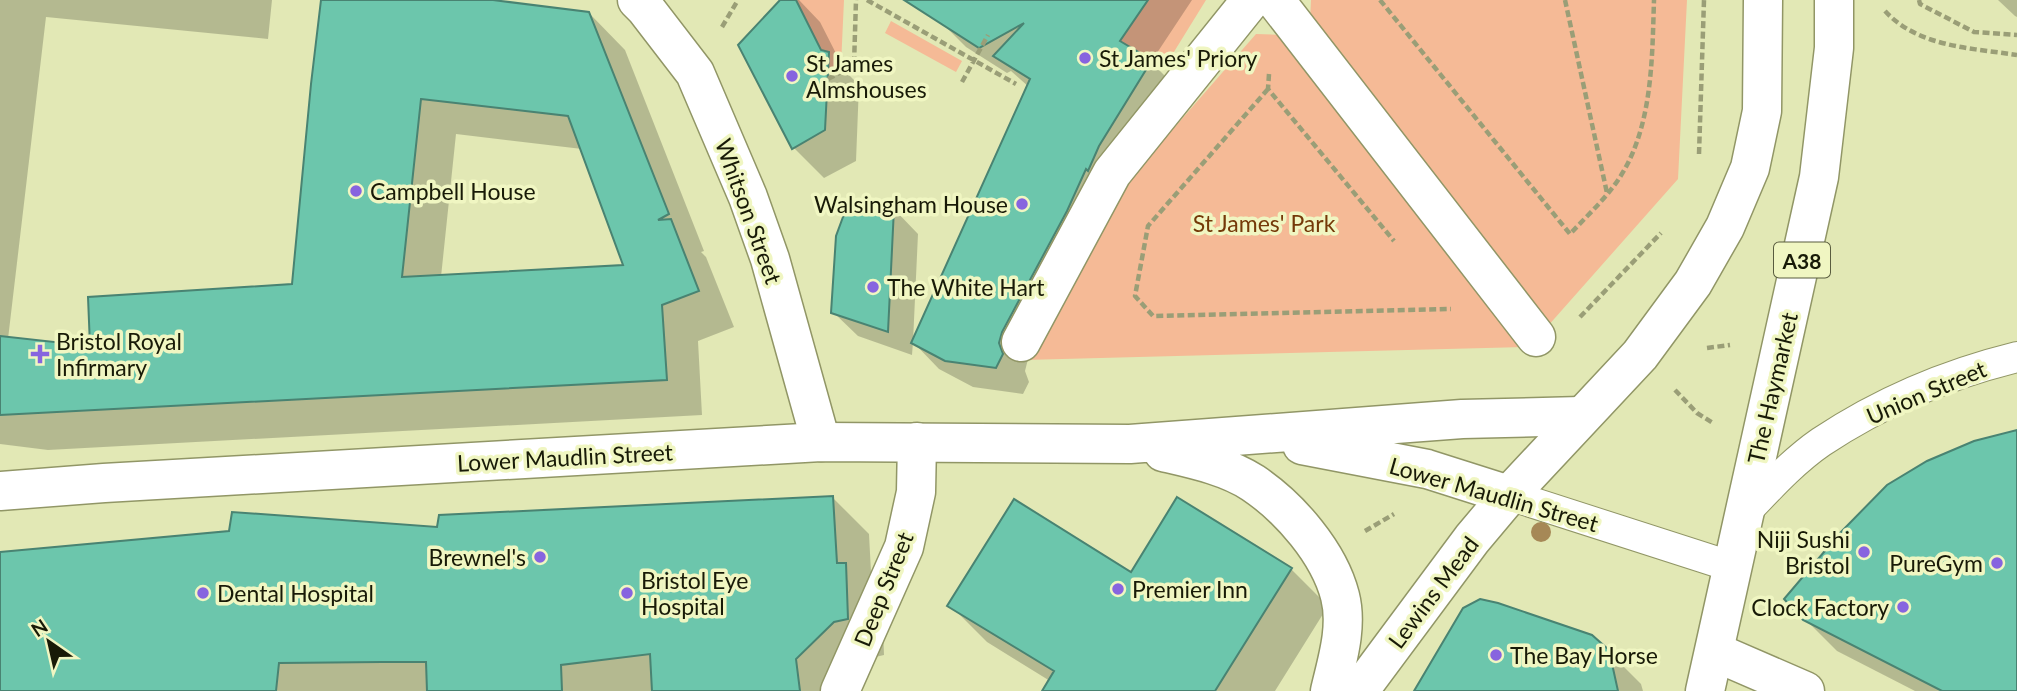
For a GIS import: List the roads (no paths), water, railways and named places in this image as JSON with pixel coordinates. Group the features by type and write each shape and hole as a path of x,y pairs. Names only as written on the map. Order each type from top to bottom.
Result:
{"street":[{"name":"Whitson Street","path":"637,0 695,74 748,197 770,259 821,442"},
{"path":"1021,342 1112,173 1251,0"},
{"path":"1275,0 1536,337"},
{"path":"1509,495 1640,355 1693,283 1725,227 1750,168 1762,111 1763,0"},
{"name":"The Haymarket","path":"1733,567 1819,177 1834,48 1833,0"},
{"name":"Lower Maudlin Street","path":"0,491 821,442 1130,444 1462,419 1581,416"},
{"name":"Lower Maudlin Street","path":"1252,435 1427,469 1509,495"},
{"name":"Deep Street","path":"840,691 904,547 916,492 917,442"},
{"name":"Lower Maudlin Street","path":"1130,444 1205,462 1253,483 1301,525 1322,554 1340,597 1342,644 1330,691"},
{"name":"Lewins Mead","path":"1359,691 1447,570 1509,495"},
{"name":"A38","path":"1705,691 1733,567"},
{"path":"1715,652 1805,691"}],"lane":[{"name":"Union Street","path":"1743,516 1779,477 1820,443 1883,405 1945,379 2017,357"},
{"name":"Lower Maudlin Street","path":"1509,495 1733,567"}],"place":[{"name":"St James' Priory","path":"1085,58"},
{"name":"St James Almshouses","path":"792,76"},
{"name":"Campbell House","path":"356,191"},
{"name":"Walsingham House","path":"1022,204"},
{"name":"The White Hart","path":"873,287"},
{"name":"Bristol Royal Infirmary","path":"40,354"},
{"name":"Niji Sushi Bristol","path":"1864,552"},
{"name":"Brewnel's","path":"540,557"},
{"name":"PureGym","path":"1997,563"},
{"name":"Premier Inn","path":"1118,589"},
{"name":"Dental Hospital","path":"203,593"},
{"name":"Bristol Eye Hospital","path":"627,593"},
{"name":"Clock Factory","path":"1903,607"},
{"name":"The Bay Horse","path":"1496,655"}],"park label":[{"name":"St James' Park","path":"1264,223"}]}
